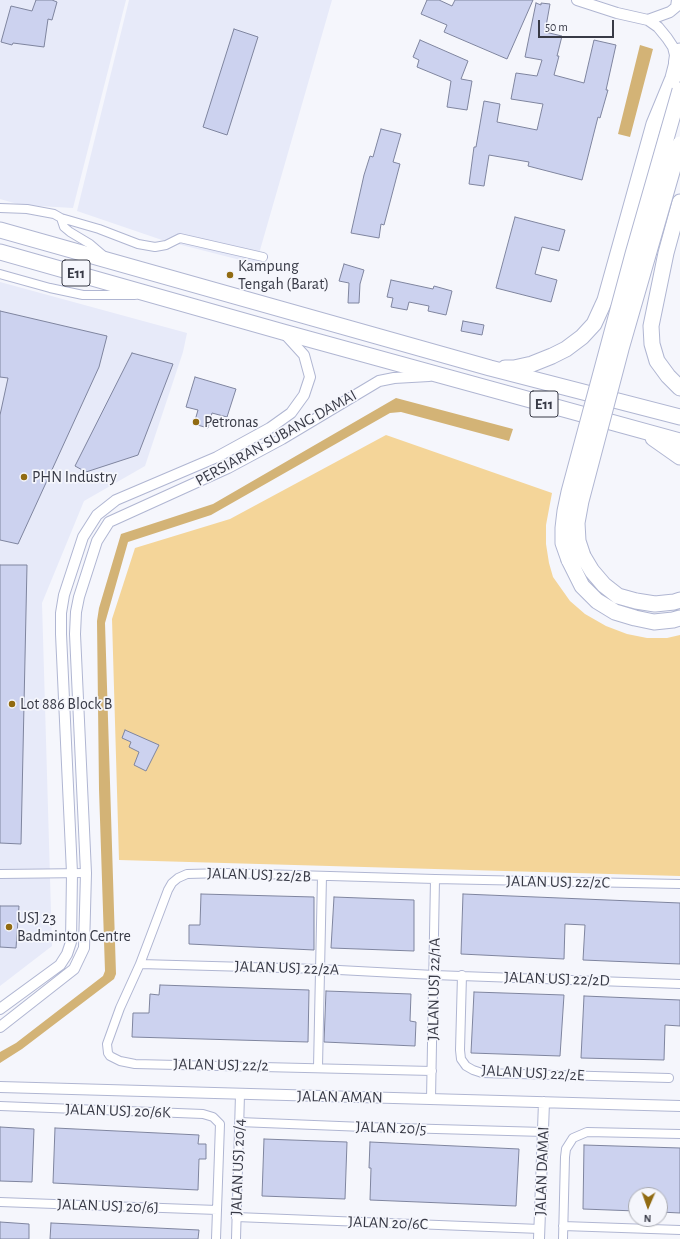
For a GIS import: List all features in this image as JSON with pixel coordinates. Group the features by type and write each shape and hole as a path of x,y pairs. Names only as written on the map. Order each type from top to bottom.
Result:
{"highway":[{"path":"680,51 676,84 633,254 564,511 563,528 563,543 604,585 618,596 655,604 680,600"},
{"path":"490,368 514,368 532,364 552,356 566,349 582,337 594,324 604,300 654,124 676,84"},
{"path":"680,144 621,349 581,501 577,523 578,541 576,558 582,586 597,601 615,612 654,622 680,618"},
{"path":"680,202 666,254 651,326 652,344 657,361 668,376 680,388"},
{"name":"E11","path":"0,230 490,368 680,417"},
{"name":"E11","path":"0,252 680,442"},
{"path":"641,430 680,457"}],"street":[{"path":"577,0 648,20 663,32 673,47 675,55 676,84"},
{"path":"648,20 670,12 676,7 677,0"},
{"path":"0,208 27,209 54,214 61,218 99,229 138,244 155,247 166,245 180,238 263,257"},
{"path":"61,218 64,227 90,244 109,260"},
{"path":"0,274 50,288 83,295 152,294"},
{"name":"PERSIARAN SUBANG DAMAI","path":"0,1009 60,964 71,942 72,873 61,642 61,613 64,595 83,538 97,515 116,500 217,457 270,428 291,413 304,395 310,377 304,355 283,332"},
{"name":"PERSIARAN SUBANG DAMAI","path":"0,1027 74,969 84,948 86,873 76,612 79,597 97,541 109,522 228,468 282,439 379,381 394,378 423,376 447,377"},
{"path":"0,874 86,873"},
{"name":"JALAN USJ 22/2B","path":"140,964 168,890 172,883 186,874 225,873 436,879"},
{"path":"318,1067 322,876"},
{"name":"JALAN USJ 22/2C","path":"436,879 680,884"},
{"name":"JALAN USJ 22/1A","path":"431,1099 436,879"},
{"name":"JALAN USJ 22/2A","path":"140,964 320,969 434,975"},
{"name":"JALAN USJ 22/2","path":"140,964 107,1044 108,1053 110,1056 120,1061 135,1064 318,1067 432,1071"},
{"name":"JALAN USJ 22/2D","path":"434,975 680,984"},
{"name":"JALAN USJ 22/2E","path":"462,975 461,1059 466,1066 473,1070 482,1073 669,1078"},
{"name":"JALAN AMAN","path":"0,1087 680,1106"},
{"name":"JALAN USJ 20/4","path":"236,1239 240,1094"},
{"name":"JALAN DAMAI","path":"540,1234 544,1102"},
{"name":"JALAN USJ 20/6K","path":"0,1106 203,1114 213,1117 220,1124 217,1210"},
{"name":"JALAN 20/5","path":"239,1122 544,1132"},
{"path":"563,1239 566,1149 573,1138 587,1132 680,1134"},
{"name":"JALAN USJ 20/6J","path":"0,1202 217,1210"},
{"path":"216,1239 217,1210"},
{"name":"JALAN 20/6C","path":"236,1217 540,1234"},
{"path":"563,1226 680,1230"}],"shaded area":[{"path":"0,0 126,0 73,208 21,205 0,199"},
{"path":"129,0 332,0 256,264 162,240 77,211"},
{"path":"640,45 653,49 630,137 618,134"},
{"path":"0,282 187,333 183,352 145,466 84,501 42,603 52,946 0,986"},
{"path":"396,398 513,429 509,441 401,412 390,413 211,515 128,542 105,623 116,974 114,979 22,1049 0,1063 0,1052 16,1043 103,976 105,971 99,789 97,621 99,608 121,534 213,504"},
{"path":"386,435 552,493 546,525 546,544 549,563 553,577 570,601 585,614 606,626 627,634 647,638 667,638 680,635 680,876 119,860 112,619 135,548 230,519"}],"building":[{"path":"36,0 52,0 57,2 52,20 48,19 44,47 13,43 12,45 1,42 11,6 32,11"},
{"path":"427,0 439,0 452,6 455,0 533,0 507,59 444,32 447,25 421,14"},
{"path":"536,3 541,5 541,3 550,4 545,32 562,36 554,75 584,83 594,40 616,45 606,90 608,90 600,118 598,117 582,180 528,166 529,162 489,155 484,186 469,184 474,147 476,147 484,101 500,104 497,122 537,130 543,104 511,99 516,73 537,76 542,60 525,57"},
{"path":"234,29 258,37 227,135 203,127"},
{"path":"420,40 468,61 461,79 472,81 467,110 447,107 451,81 417,67 419,60 413,57"},
{"path":"381,129 401,134 393,162 400,164 384,225 381,224 379,238 351,233 364,175 370,156 373,157"},
{"path":"515,217 565,230 559,251 542,247 535,274 557,280 551,302 496,288"},
{"path":"344,264 364,270 360,284 359,303 348,303 349,283 339,281"},
{"path":"391,280 433,289 434,286 452,291 446,315 428,311 429,306 409,302 407,310 391,307 393,298 387,297"},
{"name":"PHN Industry","path":"0,311 107,336 99,367 18,544 0,540 0,415 8,378 0,377"},
{"path":"463,321 484,325 482,335 461,331"},
{"path":"132,353 173,364 138,455 86,472 75,466"},
{"path":"195,377 236,389 227,417 212,413 208,428 194,424 198,410 186,407"},
{"name":"Lot 886 Block B","path":"0,565 27,565 21,844 0,843"},
{"path":"125,730 159,745 146,771 134,765 139,752 129,747 131,742 122,738"},
{"path":"201,894 314,897 314,950 189,944 189,925 200,925"},
{"path":"463,894 680,903 680,964 583,960 585,925 565,924 564,959 461,954"},
{"path":"334,897 414,900 414,951 331,948"},
{"name":"USJ 23 Badminton Centre","path":"0,906 19,906 16,948 0,947"},
{"path":"160,985 309,990 308,1042 132,1037 133,1013 149,1013 150,994 159,995"},
{"path":"326,991 411,994 410,1021 416,1022 415,1046 324,1042"},
{"path":"474,992 564,995 560,1056 471,1053"},
{"path":"584,996 680,1000 680,1026 665,1025 664,1060 581,1058"},
{"path":"0,1127 34,1129 32,1182 0,1181"},
{"path":"55,1128 199,1135 198,1144 206,1144 206,1159 199,1159 198,1190 53,1183"},
{"path":"264,1139 347,1142 345,1199 262,1196"},
{"path":"370,1142 519,1149 516,1206 370,1200"},
{"path":"584,1145 680,1148 680,1213 668,1212 668,1187 628,1187 628,1211 583,1209"},
{"path":"0,1222 29,1224 29,1239 0,1239"},
{"path":"51,1223 199,1230 198,1239 50,1239"}],"place":[{"name":"Kampung Tengah (Barat)","path":"230,275"},
{"name":"Petronas","path":"196,422"},
{"name":"PHN Industry","path":"24,477"},
{"name":"Lot 886 Block B","path":"12,704"},
{"name":"USJ 23 Badminton Centre","path":"9,927"}]}
